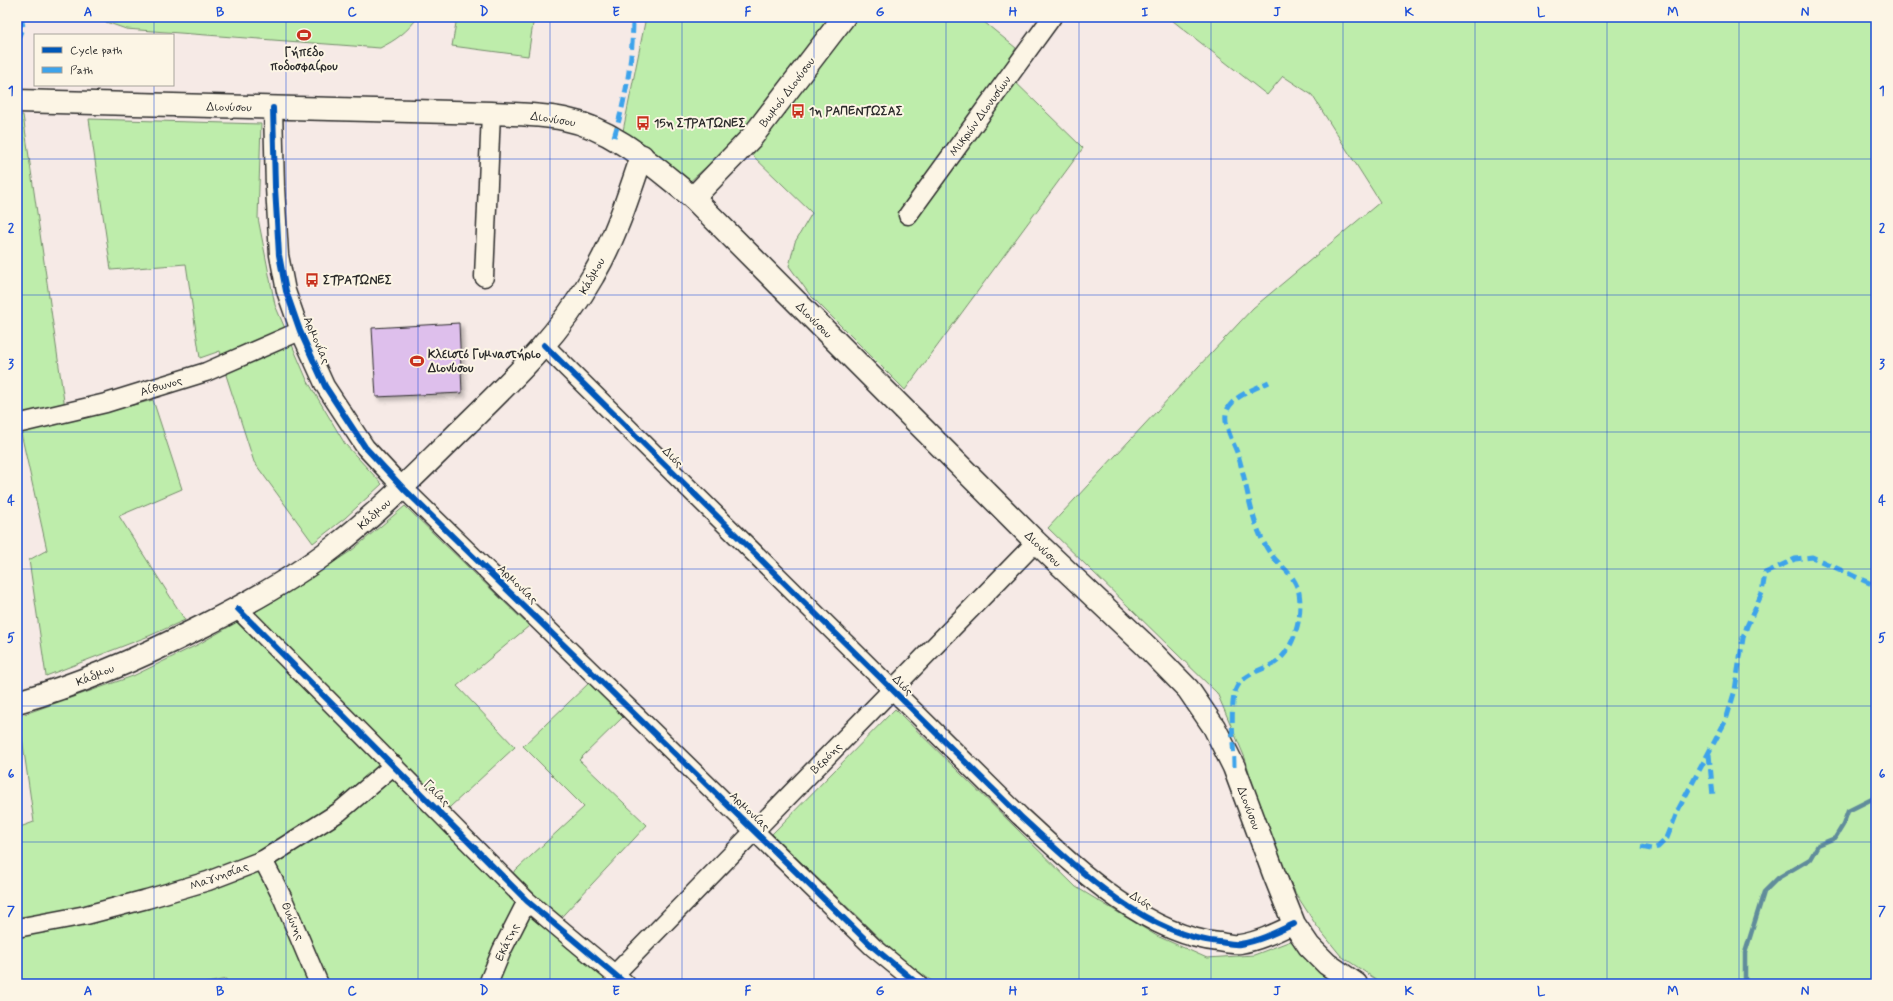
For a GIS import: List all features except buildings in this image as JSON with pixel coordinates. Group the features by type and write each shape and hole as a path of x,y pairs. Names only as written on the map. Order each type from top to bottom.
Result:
{"main road":[{"name":"Βωμού Διονύσου","path":"693,198 752,137 844,17"},
{"name":"Διονύσου","path":"17,101 491,113 544,116 564,119 590,126 614,137 642,156 693,198 1036,542 1166,664 1203,708 1234,767 1294,924 1309,946 1328,964 1356,984"},
{"name":"Κάδμου","path":"17,702 82,680 154,651 238,609 303,570 334,548 403,488 514,378 573,310 594,275 611,240 642,156"}],"street":[{"name":"Μικρών Διονυσίων","path":"908,215 1052,17"},
{"name":"Αρμονίας","path":"273,108 274,187 279,255 286,291 300,331 325,386 365,447 403,488 873,947 918,984"},
{"path":"484,277 491,113"},
{"name":"Αίθωνος","path":"17,424 106,403 206,372 300,331"},
{"name":"Διός","path":"544,345 1020,816 1081,872 1132,908 1169,930 1206,941 1239,944 1266,937 1294,924"},
{"name":"Βερόης","path":"621,979 754,830 893,690 1036,542"},
{"name":"Γαίας","path":"238,609 527,901 621,979"},
{"name":"Μαγνησίας","path":"17,928 86,915 147,899 208,881 263,860 340,812 394,765"},
{"name":"Θυώνης","path":"263,860 292,919 319,984"},
{"name":"Εκάτης","path":"488,984 502,950 527,901"}],"green space":[{"name":"Γήπεδο ποδοσφαίρου","path":"101,17 418,17 401,35 380,48 126,29 106,22"},
{"path":"457,17 534,17 528,56 452,46"},
{"path":"641,17 831,17 743,134 687,184 623,131 645,22"},
{"path":"858,17 978,17 1016,48 1003,70 1083,148 905,390 810,295 789,266 795,242 812,213 751,154"},
{"path":"1168,17 1876,17 1876,984 1383,984 1341,956 1316,925 1296,894 1266,831 1245,758 1217,693 1048,528 1253,308 1380,202 1312,95 1283,76 1267,95"},
{"path":"17,115 23,115 67,422 153,400 182,489 119,516 185,620 149,636 46,676 29,560 47,550 17,415"},
{"path":"89,119 261,124 258,218 275,305 307,380 345,444 382,484 345,518 313,543 254,462 226,375 220,351 200,358 186,264 111,270"},
{"path":"405,506 529,626 457,686 515,747 438,818 505,880 584,807 523,746 589,683 623,717 579,760 647,825 551,928 613,984 228,984 226,979 203,984 17,984 17,828 34,822 19,716 133,676 199,644 274,601 351,551"},
{"path":"895,709 1076,887 1157,936 1207,958 1254,955 1296,939 1319,970 1325,976 1338,984 936,984 902,960 772,834"}],"waterway":[{"path":"1745,984 1745,953 1764,892 1778,878 1810,859 1818,845 1835,838 1843,825 1848,811 1876,797"}],"marked path":[{"path":"17,40 23,27 21,17"},
{"path":"614,137 628,78 632,47 633,17"},
{"path":"1234,767 1232,716 1236,689 1243,680 1273,664 1286,651 1292,642 1300,612 1299,593 1294,580 1272,556 1257,527 1238,455 1226,424 1226,414 1228,408 1237,398 1269,382"},
{"path":"1641,847 1651,849 1658,847 1667,838 1678,810 1726,720 1735,690 1743,638 1762,593 1765,573 1795,559 1812,557 1876,586"},
{"path":"1709,754 1713,796"}],"cycle path":[{"path":"273,108 275,187 279,255 286,291 300,331 325,386 365,447 403,488 873,947 918,984"},
{"path":"544,345 1020,816 1086,876 1137,912 1164,926 1191,937 1227,943 1247,943 1268,936 1294,924"},
{"path":"238,609 527,901 626,984"}],"place":[{"name":"Γήπεδο ποδοσφαίρου","path":"304,35"},
{"name":"1η ΡΑΠΕΝΤΩΣΑΣ","path":"798,111"},
{"name":"15η ΣΤΡΑΤΩΝΕΣ","path":"643,123"},
{"name":"ΣΤΡΑΤΩΝΕΣ","path":"312,280"},
{"name":"Κλειστό Γυμναστήριο Διονύσου","path":"417,361"}]}
